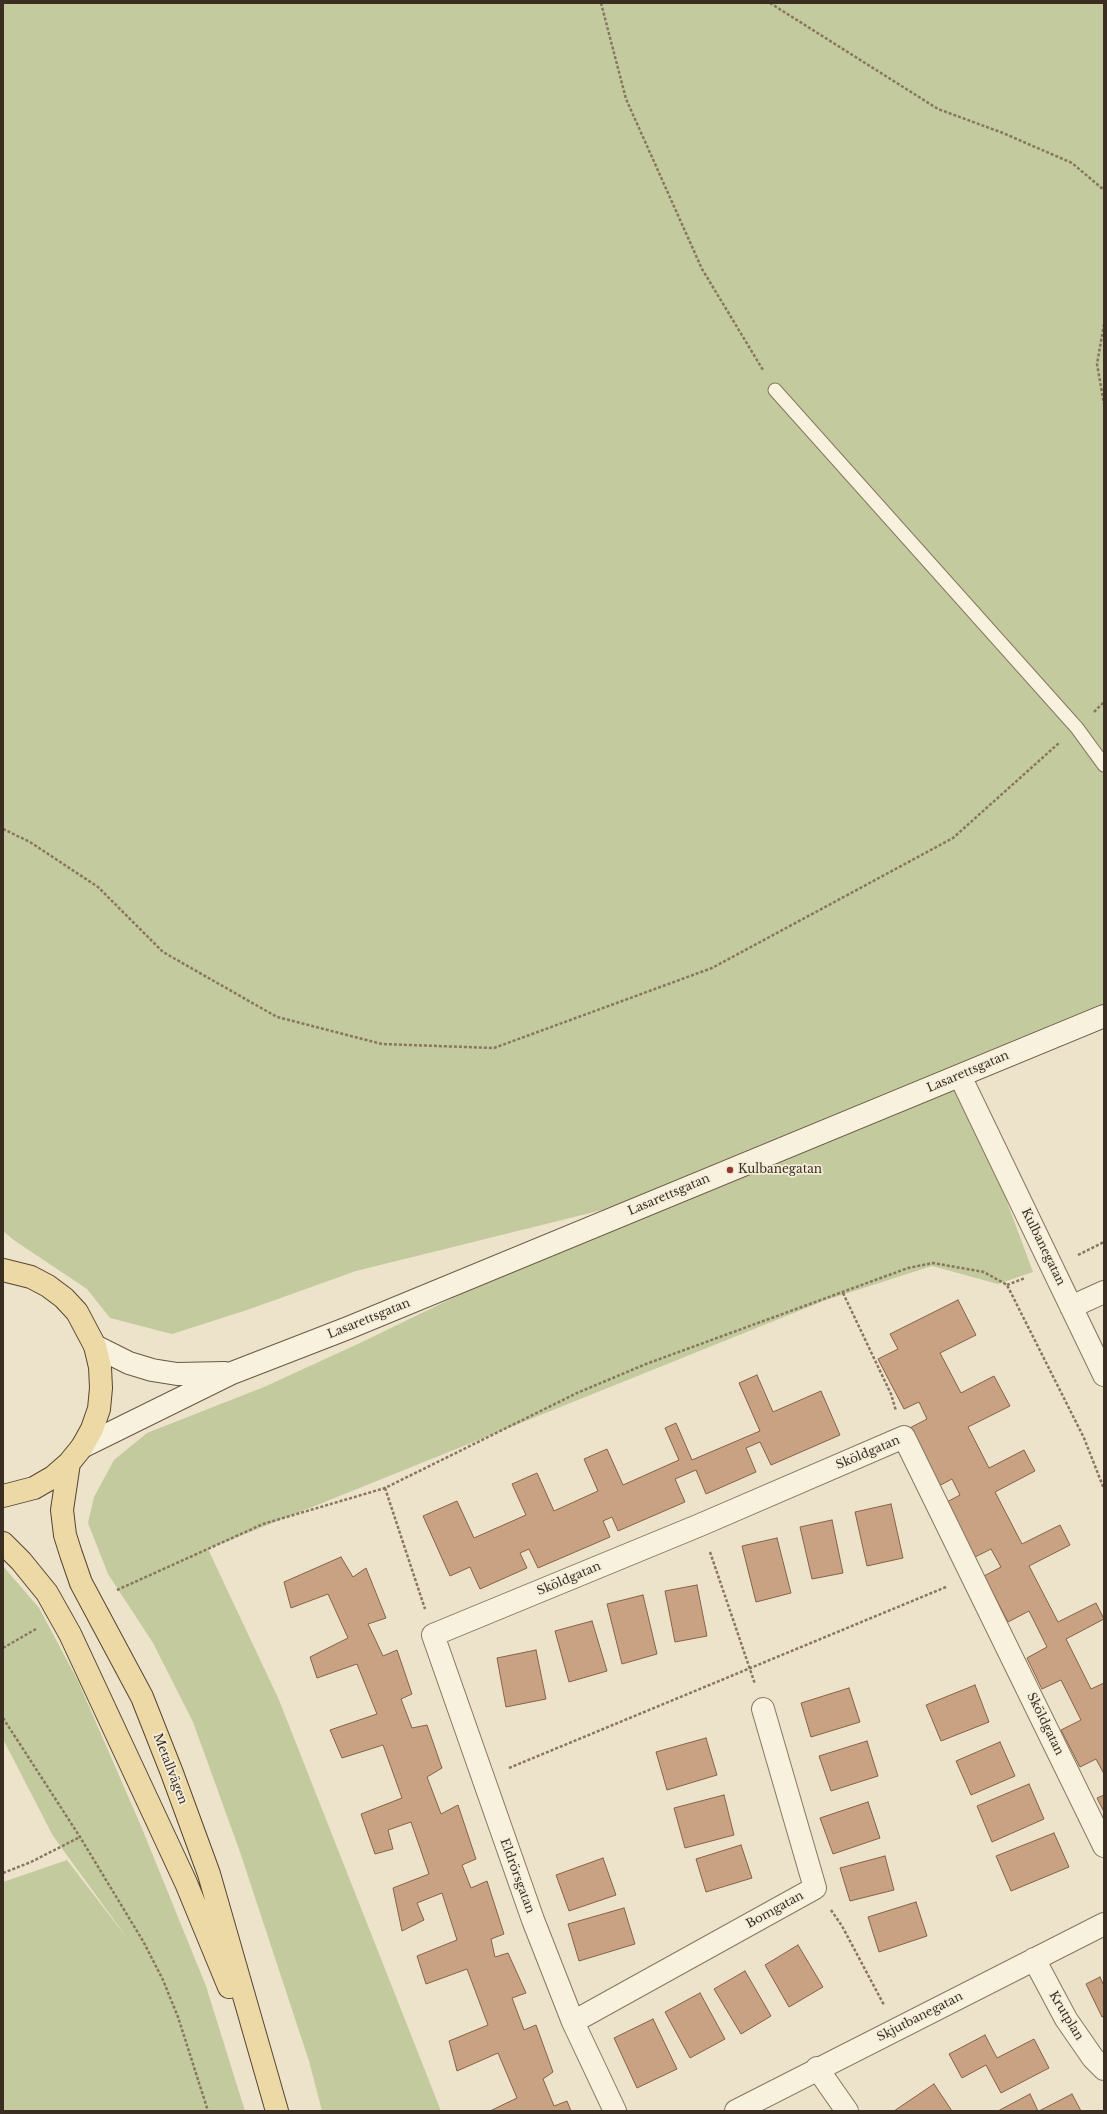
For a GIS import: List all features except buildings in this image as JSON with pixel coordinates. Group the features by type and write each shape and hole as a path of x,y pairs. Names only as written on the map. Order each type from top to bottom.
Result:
{"main road":[{"path":"3,1496 34,1488 53,1477 75,1455 92,1429 99,1409 101,1388 100,1367 95,1346 77,1312 64,1298 48,1286 6,1268"},
{"name":"Metallvägen","path":"75,1455 62,1510 65,1535 81,1583 142,1697 172,1773 209,1874 277,2111"},
{"name":"Metallvägen","path":"3,1542 21,1561 46,1593 90,1674 186,1883 269,2082"}],"street":[{"name":"Lasarettsgatan","path":"75,1455 232,1373 356,1325 1104,1016"},
{"name":"Kulbanegatan","path":"960,1076 1104,1375"},
{"path":"1071,1306 1104,1292"},
{"name":"Lasarettsgatan","path":"95,1346 129,1363 152,1370 177,1374 232,1373"},
{"name":"Sköldgatan","path":"433,1635 904,1437 1104,1846"},
{"name":"Eldrörsgatan","path":"433,1635 533,1920 573,2022 615,2111"},
{"name":"Bomgatan","path":"573,2022 815,1888 763,1709"},
{"name":"Skjutbanegatan","path":"736,2111 817,2068 1104,1924"},
{"name":"Krutplan","path":"1034,1959 1066,2019 1093,2058 1104,2069"},
{"path":"817,2068 847,2111"}],"lane":[{"path":"775,390 1077,728 1104,765"}],"path":[{"path":"601,3 626,99 702,269 775,390"},
{"path":"770,3 938,109 1003,133 1072,163 1104,190"},
{"path":"1104,324 1097,364 1104,404"},
{"path":"3,829 30,842 98,887 163,952 277,1017 382,1044 494,1048 712,968 953,838 1077,728"},
{"path":"111,1592 263,1524 385,1488 577,1393 646,1364 908,1268 933,1263 984,1272 1007,1285 1084,1438 1104,1488"},
{"path":"843,1293 891,1394 904,1437"},
{"path":"385,1488 433,1635"},
{"path":"700,1524 763,1709"},
{"path":"483,1779 973,1576"},
{"path":"3,1648 41,1626"},
{"path":"3,1718 80,1838 143,1941 163,1980 178,2017 208,2111"},
{"path":"3,1872 31,1862 80,1838"},
{"path":"815,1888 842,1926 897,2028"}],"green space":[{"path":"3,3 1104,3 1104,1018 961,1078 1033,1272 998,1284 932,1266 826,1300 208,1549 279,1700 441,2111 322,2111 309,2061 240,1852 193,1722 153,1643 108,1574 88,1523 94,1497 114,1460 147,1433 264,1387 360,1343 667,1194 356,1271 247,1310 172,1334 110,1318 87,1289 15,1241 3,1231"},
{"path":"3,1566 39,1608 77,1679 141,1826 206,1986 245,2111 3,2111 3,1882 67,1860 130,1942 53,1836 3,1739"}],"place":[{"name":"Kulbanegatan","path":"730,1170"}]}
